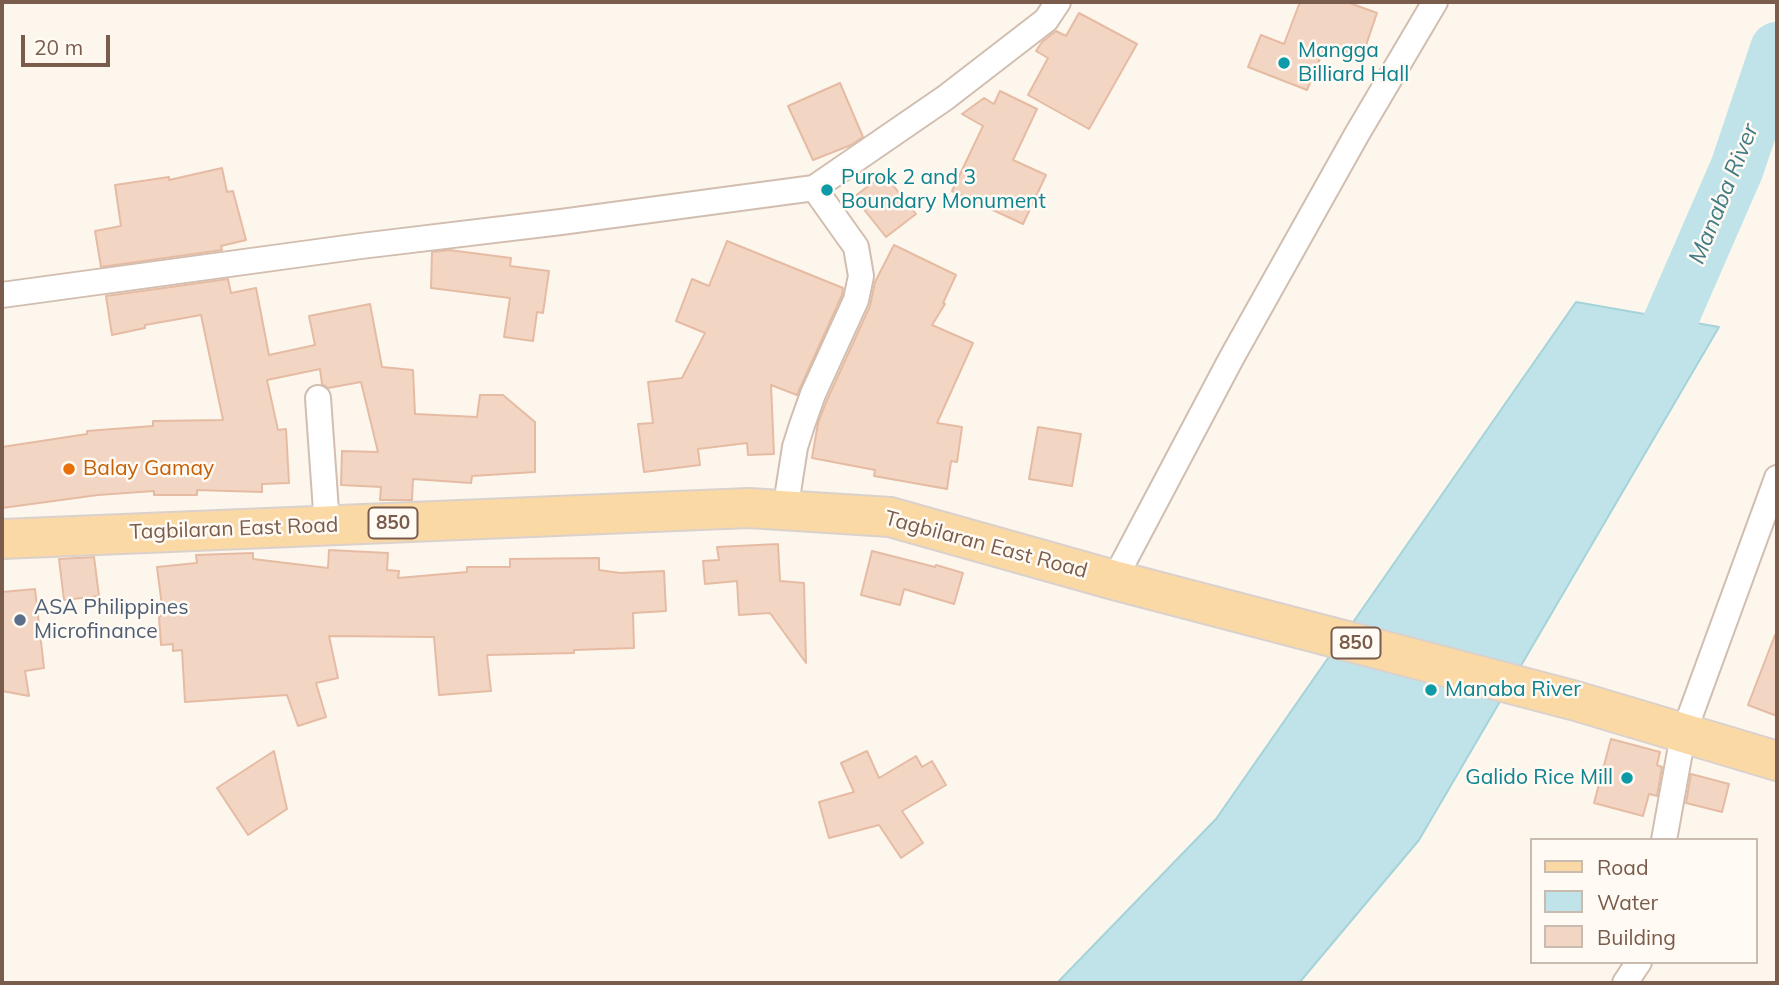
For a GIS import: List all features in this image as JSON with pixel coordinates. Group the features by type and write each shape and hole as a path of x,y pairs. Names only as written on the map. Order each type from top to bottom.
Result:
{"main road":[{"name":"Tagbilaran East Road","path":"2,539 749,508 890,517 1576,701 1777,761"}],"street":[{"path":"2,295 814,188 955,90 1046,20 1058,2"},
{"path":"1125,582 1232,357 1434,2"},
{"path":"785,511 795,447 802,425 813,394 856,300 861,276 856,247 814,188"},
{"path":"318,398 327,525"},
{"path":"1664,838 1683,735 1777,478"},
{"path":"1625,983 1638,964"}],"water":[{"path":"1576,302 1719,327 1419,840 1299,983 1057,983 1216,819"}],"building":[{"path":"1300,2 1347,2 1377,13 1362,57 1326,44 1307,90 1248,67 1261,35 1284,44"},
{"path":"1079,13 1137,44 1089,129 1028,95 1048,58 1036,51 1042,42 1056,31 1066,36"},
{"path":"840,83 863,137 851,145 813,160 788,106"},
{"path":"1000,91 1037,109 1013,160 1046,175 1023,224 952,191 983,126 962,114 984,98 994,104"},
{"path":"222,168 227,192 233,191 246,240 221,246 222,250 101,267 95,231 121,226 115,185 169,177 169,180"},
{"path":"884,174 916,214 886,237 854,197"},
{"path":"727,241 843,288 842,295 797,395 771,385 774,454 748,455 747,443 698,449 700,465 644,472 638,424 653,423 648,382 682,378 705,333 676,321 692,279 709,286"},
{"path":"894,245 956,275 943,303 945,304 932,325 973,343 937,423 962,427 957,462 951,461 947,489 874,476 875,470 812,458 818,423 870,306 875,282"},
{"path":"449,250 511,258 510,266 549,271 543,313 537,312 533,341 504,337 510,298 431,288 432,252"},
{"path":"228,279 231,293 256,288 269,355 315,345 309,316 370,304 382,367 413,370 415,414 477,417 480,395 503,395 535,422 535,472 472,476 471,483 413,479 412,500 380,500 381,487 341,485 342,451 378,452 361,382 328,388 322,384 320,369 267,380 278,430 286,429 289,483 262,484 262,492 197,490 197,495 154,495 154,491 98,495 2,508 2,447 87,434 87,431 153,426 153,421 223,420 201,315 145,325 145,328 112,335 106,296"},
{"path":"1038,427 1081,434 1072,486 1029,479"},
{"path":"778,544 780,581 804,583 806,663 770,613 739,615 737,581 705,584 703,561 719,560 717,547"},
{"path":"329,550 388,553 387,570 399,571 398,578 467,572 467,567 510,567 510,559 599,558 599,570 620,573 664,571 666,611 633,613 634,648 574,650 574,653 487,655 491,691 439,695 434,637 329,636 338,678 316,683 326,717 298,726 287,695 185,702 182,650 173,651 173,644 161,645 159,617 163,614 157,567 197,563 196,555 253,553 253,559 328,568"},
{"path":"872,551 963,573 954,604 904,589 900,605 861,595"},
{"path":"94,557 99,596 64,600 59,559"},
{"name":"ASA Philippines Microfinance","path":"35,589 44,668 25,671 29,696 2,691 2,592"},
{"path":"1775,635 1777,636 1777,716 1748,705"},
{"name":"Galido Rice Mill","path":"1611,739 1660,752 1657,765 1662,767 1657,796 1649,794 1643,816 1594,803"},
{"path":"274,751 287,809 248,835 217,788"},
{"path":"867,751 879,778 916,756 922,767 932,761 946,785 902,811 923,843 901,858 879,825 829,838 819,802 854,792 841,763"},
{"path":"1691,774 1729,784 1722,812 1686,803"}],"waterway":[{"name":"Manaba River","path":"1642,386 1737,168 1777,49"}],"place":[{"name":"Mangga Billiard Hall","path":"1284,63"},
{"name":"Purok 2 and 3 Boundary Monument","path":"827,190"},
{"name":"Balay Gamay","path":"69,469"},
{"name":"ASA Philippines Microfinance","path":"20,620"},
{"name":"Manaba River","path":"1431,690"},
{"name":"Galido Rice Mill","path":"1627,778"}]}
